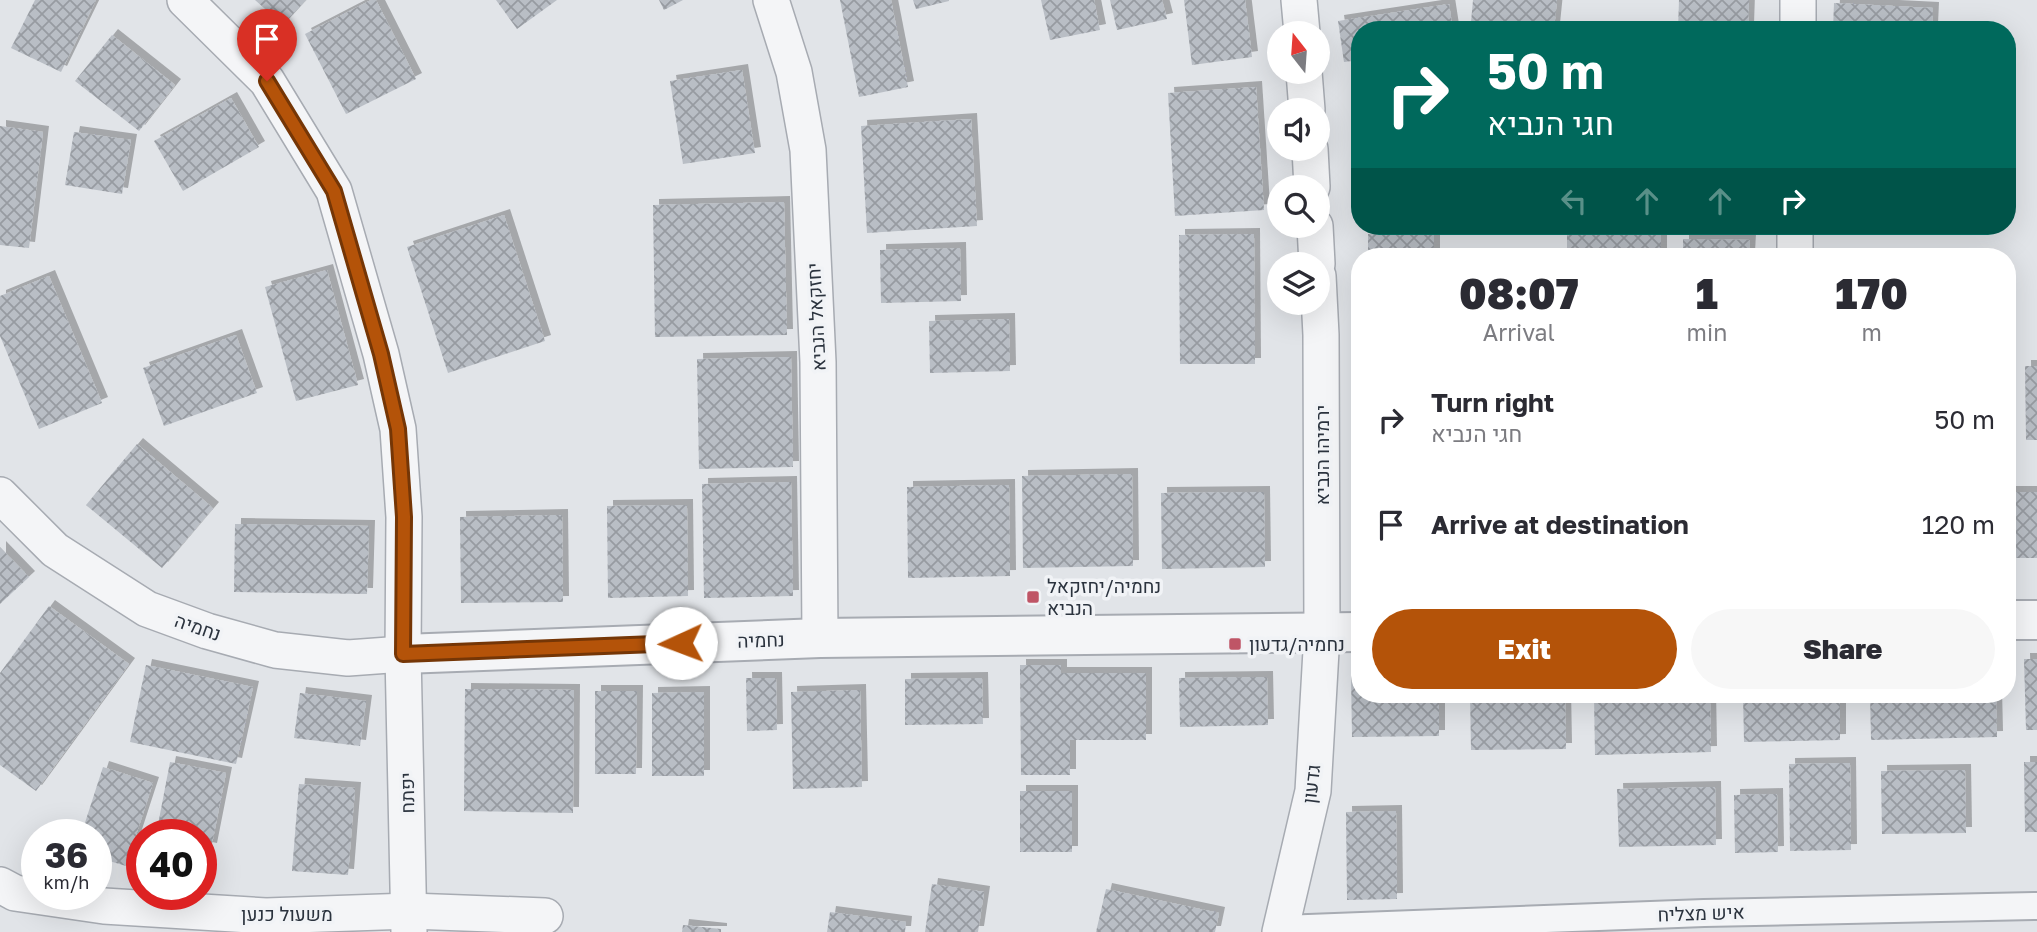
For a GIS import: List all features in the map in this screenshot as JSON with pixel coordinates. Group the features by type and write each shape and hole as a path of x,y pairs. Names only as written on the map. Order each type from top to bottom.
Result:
{"street":[{"name":"יפתח","path":"186,0 267,81 334,191 381,354 398,429 404,517 403,654 410,922"},
{"name":"יחזקאל הנביא","path":"771,0 794,72 808,150 818,362 820,638"},
{"path":"1299,0 1301,21"},
{"path":"1798,0 1798,21"},
{"name":"ירמיהו הנביא","path":"1320,315 1322,633"},
{"name":"נחמיה","path":"0,495 55,550 147,609 207,631 275,650 348,657 820,638 1351,632"},
{"path":"2016,620 2037,620"},
{"name":"גדעון","path":"1281,931 1313,791 1322,633"},
{"name":"משעול כנען","path":"0,885 15,893 118,907 266,916 410,922 545,916"},
{"name":"איש מצליח","path":"1281,931 1704,913 2037,906"}],"building":[{"path":"35,0 96,0 61,72 11,48"},
{"path":"255,0 306,0 283,25"},
{"path":"371,0 376,0 416,79 346,114 305,34"},
{"path":"496,0 557,0 517,29"},
{"path":"659,0 683,0 664,10"},
{"path":"840,0 891,0 908,87 859,97"},
{"path":"913,0 949,0 949,1 916,9"},
{"path":"1041,0 1094,0 1100,30 1050,40"},
{"path":"1110,0 1162,0 1167,19 1117,30"},
{"path":"1184,0 1245,0 1252,57 1192,65"},
{"path":"1473,0 1557,0 1555,21 1471,21"},
{"path":"1679,0 1749,0 1748,21 1678,21"},
{"path":"1834,3 1933,8 1932,21 1833,21"},
{"path":"1449,4 1452,21 1351,21 1351,61 1344,62 1338,21"},
{"path":"112,35 175,85 139,131 75,81"},
{"path":"742,70 755,153 683,164 670,81"},
{"path":"1256,87 1264,210 1175,216 1168,93"},
{"path":"231,98 259,147 183,191 154,141"},
{"path":"971,119 977,226 867,233 861,126"},
{"path":"0,126 43,132 29,248 0,245"},
{"path":"74,132 131,140 122,194 65,185"},
{"path":"784,202 787,335 655,337 653,205"},
{"path":"504,215 545,341 448,373 407,247"},
{"path":"1254,234 1255,364 1180,364 1179,235"},
{"path":"1368,235 1434,235 1434,248 1368,248"},
{"path":"1567,235 1661,235 1661,248 1567,248"},
{"path":"1683,239 1750,240 1750,248 1683,248"},
{"path":"960,248 961,301 881,303 880,250"},
{"path":"327,270 358,385 296,401 265,287"},
{"path":"49,276 102,403 39,429 0,336 0,296"},
{"path":"1009,319 1010,371 930,373 929,321"},
{"path":"236,335 257,393 164,426 143,368"},
{"path":"791,357 793,467 699,469 697,359"},
{"path":"2025,366 2037,366 2037,440 2026,440"},
{"path":"137,444 213,508 162,568 86,505"},
{"path":"1132,474 1133,566 1023,568 1022,476"},
{"path":"791,482 793,596 704,598 702,484"},
{"path":"1009,485 1010,576 908,578 907,487"},
{"path":"1264,492 1265,567 1162,569 1161,493"},
{"path":"2016,492 2037,492 2037,558 2016,558"},
{"path":"687,505 688,596 608,598 607,506"},
{"path":"562,515 563,602 461,603 460,517"},
{"path":"235,524 369,526 367,594 234,592"},
{"path":"0,547 29,577 0,604"},
{"path":"49,606 129,664 36,791 0,765 0,673"},
{"path":"2024,659 2037,659 2037,730 2026,730"},
{"path":"146,665 253,687 236,764 130,742"},
{"path":"1020,665 1061,665 1061,673 1146,673 1146,740 1070,740 1070,775 1021,775"},
{"path":"1267,677 1268,725 1180,727 1179,678"},
{"path":"746,678 776,678 777,730 747,731"},
{"path":"982,678 983,724 905,725 905,679"},
{"path":"465,689 574,690 573,813 464,811"},
{"path":"860,690 862,787 793,789 791,692"},
{"path":"595,691 637,691 636,774 595,774"},
{"path":"704,692 704,776 652,776 652,693"},
{"path":"300,693 366,701 360,746 294,738"},
{"path":"1351,703 1439,703 1439,736 1352,737"},
{"path":"1470,703 1565,703 1566,749 1471,750"},
{"path":"1594,703 1710,703 1711,752 1595,755"},
{"path":"1743,703 1840,703 1840,740 1744,742"},
{"path":"1870,703 1996,703 1997,737 1871,740"},
{"path":"170,762 226,773 217,819 159,819"},
{"path":"2024,762 2037,762 2037,832 2025,832"},
{"path":"1850,763 1851,850 1790,851 1789,764"},
{"path":"103,767 153,783 141,819 126,819 126,866 112,862 112,819 86,819"},
{"path":"1965,770 1966,833 1882,834 1881,771"},
{"path":"299,784 355,788 348,875 292,871"},
{"path":"1715,787 1716,845 1619,847 1617,789"},
{"path":"1020,791 1072,791 1072,852 1020,852"},
{"path":"1777,794 1778,852 1735,853 1734,795"},
{"path":"1396,811 1397,899 1347,900 1346,812"},
{"path":"932,884 984,892 978,932 925,932"},
{"path":"1106,889 1219,913 1215,932 1096,932"},
{"path":"830,912 906,922 905,932 827,932"},
{"path":"683,925 721,929 721,932 682,932"}],"place":[{"name":"נחמיה/יחזקאל הנביא","path":"1033,597"},
{"name":"נחמיה/גדעון","path":"1235,644"}],"route":[{"path":"267,81 334,191 381,354 398,429 404,517 403,654 681,643"}]}
